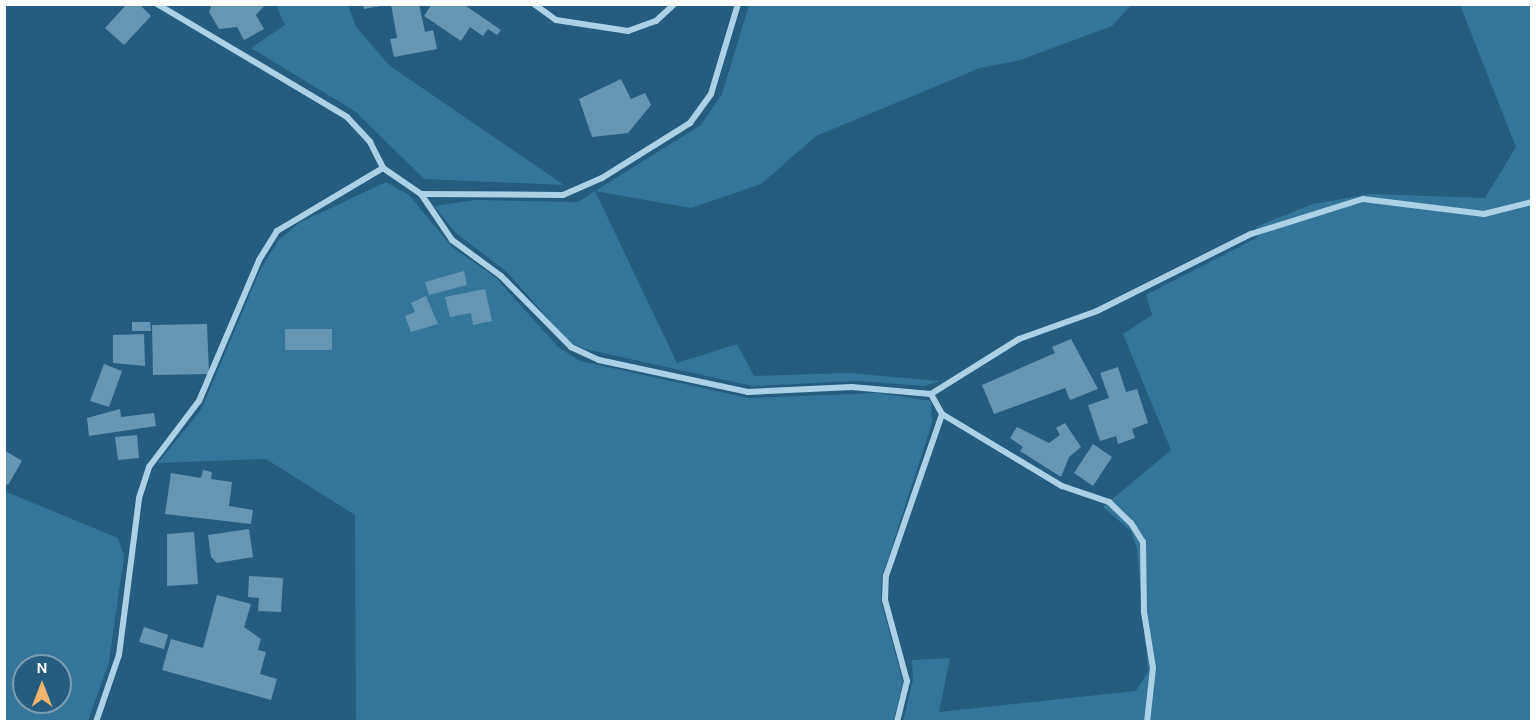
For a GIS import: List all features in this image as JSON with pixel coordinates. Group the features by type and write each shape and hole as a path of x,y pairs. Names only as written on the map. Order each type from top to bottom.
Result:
{"street":[{"path":"157,4 348,117 370,142 383,168 421,195 452,240 501,276 570,347 589,357 748,392 852,387 931,394 1019,339 1118,302 1251,234 1363,199 1484,214 1532,202"},
{"path":"534,4 556,20 628,31 656,21 674,4"},
{"path":"421,195 563,195 602,178 690,123 711,94 738,4"},
{"path":"96,722 119,655 139,498 149,467 199,402 259,260 277,231 383,168"},
{"path":"931,394 942,414 1062,486 1101,498 1131,523 1143,542 1144,612 1153,668 1146,722"},
{"path":"897,722 907,681 885,600 886,576 942,414"}],"shaded area":[{"path":"276,5 348,5 356,27 390,66 564,185 424,179 356,112 251,48 285,25"},
{"path":"749,5 1131,5 1112,26 1020,60 980,68 816,136 761,184 691,208 595,191 701,125 722,94"},
{"path":"1460,5 1531,5 1531,721 903,722 913,680 912,660 950,658 939,712 1136,691 1148,672 1137,549 1131,531 1103,507 1171,450 1123,334 1152,315 1146,295 1258,237 1256,227 1313,204 1371,194 1485,198 1516,147"},
{"path":"386,182 409,195 452,247 495,277 558,347 580,361 748,398 877,393 931,401 932,423 882,577 881,601 903,682 893,722 356,721 355,515 266,459 158,463 201,410 261,268 279,240 299,223"},
{"path":"595,191 677,363 737,344 754,376 848,373 940,381 924,386 857,381 752,386 585,349 569,342 507,272 456,233 434,206 476,200 578,202"},
{"path":"4,491 118,538 124,556 109,662 88,721 5,721"}],"building":[{"path":"127,4 139,4 151,16 124,45 105,28"},
{"path":"212,4 266,4 256,15 264,29 244,40 237,27 219,29 209,12"},
{"path":"391,4 419,4 425,32 433,30 437,49 394,57 390,39 397,38"},
{"path":"432,4 463,4 501,30 497,35 488,29 483,36 470,27 461,41 424,16"},
{"path":"363,5 380,5 380,6 364,9"},
{"path":"621,79 631,99 645,93 651,105 628,133 592,137 579,99"},
{"path":"464,271 467,285 429,295 425,282"},
{"path":"485,289 492,321 473,325 471,313 450,317 445,297"},
{"path":"426,296 438,324 411,332 405,316 415,312 411,303"},
{"path":"132,322 150,322 151,331 132,331"},
{"path":"207,324 209,374 153,375 152,325"},
{"path":"285,329 332,329 332,350 285,350"},
{"path":"144,334 145,366 113,363 113,335"},
{"path":"1071,339 1098,389 1070,400 1065,388 994,414 982,385 1055,353 1052,347"},
{"path":"104,364 122,371 109,407 90,401"},
{"path":"1118,367 1126,392 1137,389 1148,423 1132,429 1135,438 1118,444 1116,436 1100,441 1088,405 1109,398 1100,373"},
{"path":"120,409 121,417 154,413 156,426 89,436 87,418"},
{"path":"1065,423 1081,447 1069,457 1061,477 1020,451 1023,447 1010,438 1017,427 1049,443 1060,435 1056,428"},
{"path":"137,435 139,458 118,460 115,437"},
{"path":"1093,444 1112,457 1093,486 1074,473"},
{"path":"4,450 22,461 8,485 4,483"},
{"path":"203,470 212,472 211,479 232,482 229,506 253,510 251,524 165,514 171,473 201,478"},
{"path":"249,529 253,557 217,563 211,557 208,535"},
{"path":"194,532 198,584 167,586 167,534"},
{"path":"249,576 283,578 281,612 258,611 259,598 248,597"},
{"path":"217,595 251,604 244,627 261,639 258,650 266,652 260,674 277,679 271,700 162,670 171,639 203,648"},
{"path":"144,627 168,635 164,649 139,642"}]}
